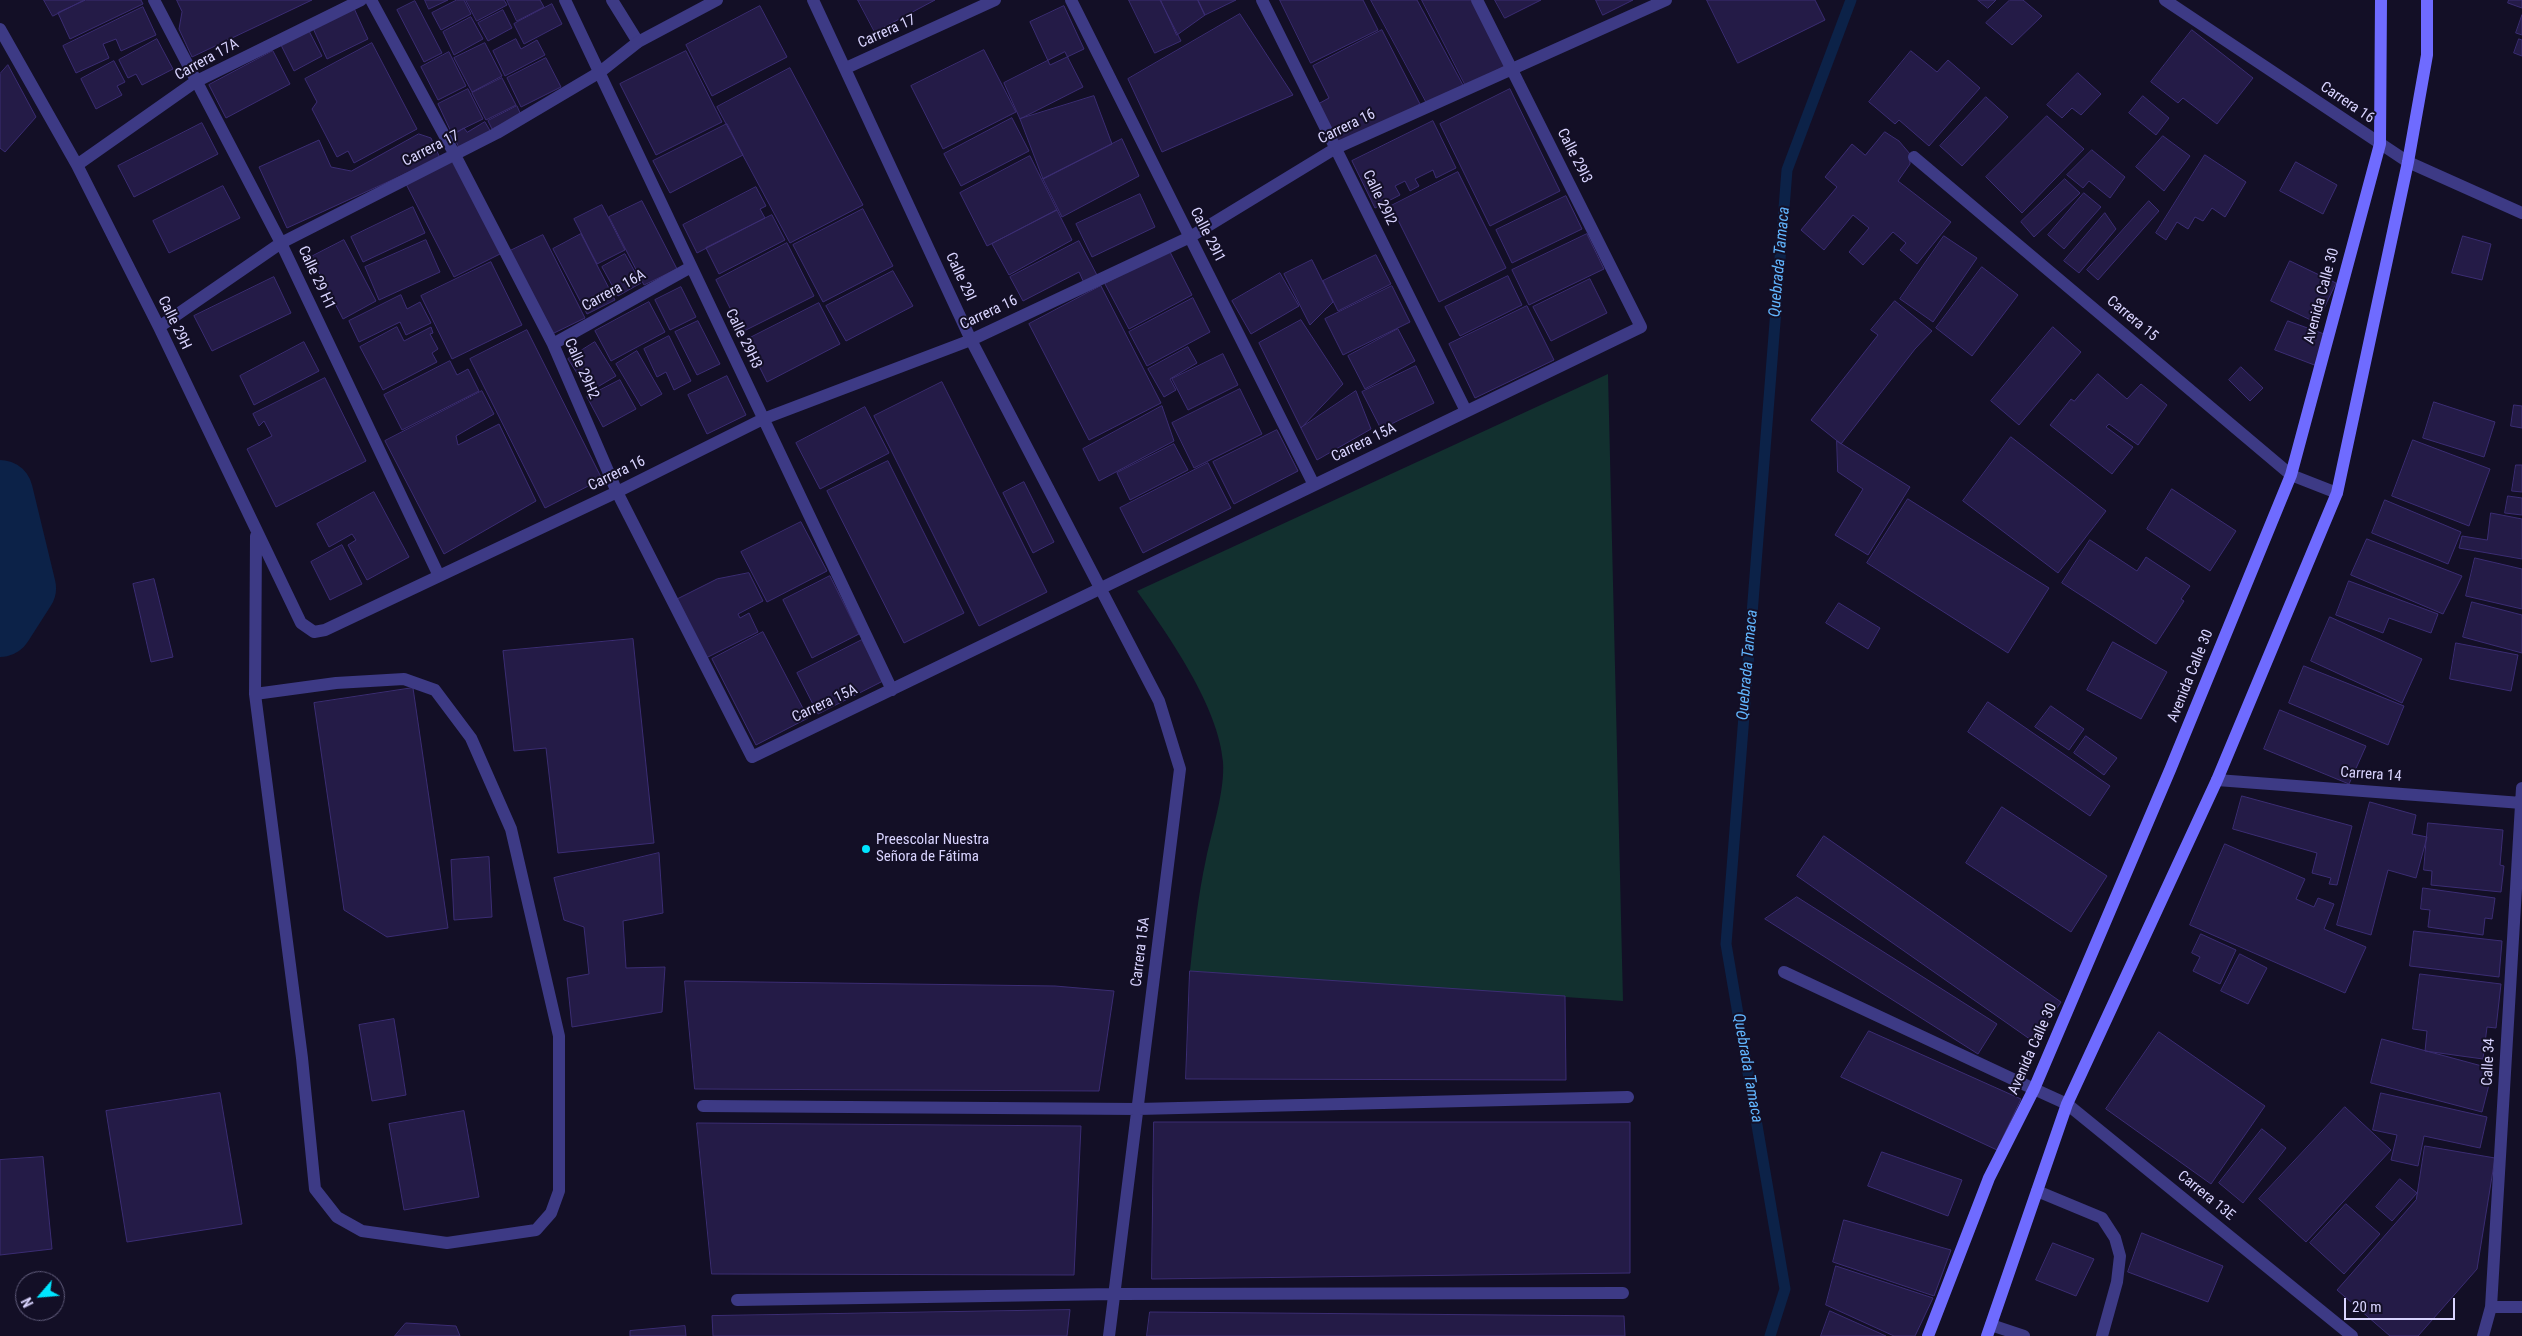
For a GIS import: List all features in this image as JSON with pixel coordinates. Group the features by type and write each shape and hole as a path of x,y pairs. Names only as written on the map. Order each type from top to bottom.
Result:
{"main road":[{"name":"Avenida Calle 30","path":"1928,1336 1989,1178 2034,1089 2170,770 2291,475 2380,144 2381,0"},
{"path":"1989,1331 2067,1104 2218,780 2337,492 2408,162 2427,56 2427,0"}],"street":[{"name":"Calle 29 H1","path":"154,0 195,82 282,243 439,576"},
{"name":"Carrera 17A","path":"77,165 195,82 361,0"},
{"name":"Calle 29H2","path":"371,0 456,155 552,344 617,492 752,757"},
{"name":"Calle 29H3","path":"565,0 892,690"},
{"path":"612,0 638,42"},
{"name":"Carrera 17","path":"159,328 282,243 497,133 600,72 638,42 717,0"},
{"name":"Calle 29I","path":"814,0 971,340 1101,588"},
{"name":"Carrera 17","path":"846,68 995,0"},
{"name":"Calle 29I1","path":"1071,0 1314,485"},
{"name":"Calle 29I2","path":"1262,0 1466,411"},
{"name":"Calle 29I3","path":"1476,0 1641,327"},
{"name":"Carrera 16","path":"314,632 325,630 617,492 763,419 971,340 1190,237 1336,148 1666,0"},
{"name":"Carrera 16","path":"2165,0 2408,162 2522,213"},
{"name":"Calle 29H","path":"0,30 77,165 159,328 301,623 314,632"},
{"name":"Carrera 15","path":"1914,157 2291,475 2337,492"},
{"name":"Carrera 16A","path":"552,344 691,267"},
{"name":"Carrera 15A","path":"752,757 1641,327"},
{"path":"255,694 336,683 404,679 435,690 471,738 511,829 559,1036 559,1191 551,1213 536,1230 447,1243 362,1231 337,1216 314,1188 302,1058 255,694 256,532"},
{"name":"Carrera 15A","path":"1101,588 1159,700 1180,769 1109,1336"},
{"name":"Carrera 14","path":"2218,780 2521,803"},
{"name":"Calle 34","path":"2483,1336 2491,1307 2522,788"},
{"name":"Carrera 13E","path":"1784,972 2067,1104 2352,1336"},
{"path":"703,1106 1138,1109 1628,1097"},
{"path":"2037,1191 2102,1218 2115,1238 2120,1256 2118,1282 2102,1336"},
{"path":"737,1300 1114,1294 1622,1293"},
{"path":"2491,1307 2522,1307"},
{"path":"1989,1331 2024,1336"}],"green space":[{"path":"1608,374 1623,1001 1190,971 1201,887 1220,798 1223,762 1212,718 1202,695 1177,650 1137,591"}],"building":[{"path":"44,0 84,0 53,16"},
{"path":"86,0 141,0 143,4 70,39 58,13"},
{"path":"177,0 312,0 192,57 179,29 182,12"},
{"path":"425,0 448,0 429,9"},
{"path":"457,0 464,0 471,14 441,30 432,13"},
{"path":"466,0 504,0 507,5 477,21"},
{"path":"507,0 540,0 544,7 517,21"},
{"path":"858,0 935,0 875,32"},
{"path":"1129,0 1160,0 1181,41 1155,53"},
{"path":"1161,0 1198,0 1205,15 1177,35"},
{"path":"1198,0 1236,0 1205,15"},
{"path":"1280,0 1363,0 1378,30 1311,63"},
{"path":"1371,0 1417,0 1464,87 1428,105"},
{"path":"1422,0 1473,0 1507,65 1466,86"},
{"path":"1495,0 1541,0 1505,18"},
{"path":"1596,0 1633,0 1603,15"},
{"path":"1707,0 1815,0 1825,20 1738,63"},
{"path":"1978,0 1996,0 1988,8"},
{"path":"2010,0 2023,0 2042,16 2012,45 1986,23"},
{"path":"2509,0 2522,0 2522,8 2508,3"},
{"path":"415,1 442,53 424,62 397,10"},
{"path":"552,4 562,24 524,44 514,24"},
{"path":"353,6 368,39 327,59 312,26"},
{"path":"760,6 787,57 712,96 686,45"},
{"path":"1064,6 1084,49 1050,65 1030,22"},
{"path":"143,7 156,35 121,51 116,39 103,44 109,58 76,73 63,46"},
{"path":"503,10 512,28 488,41 478,23"},
{"path":"1240,14 1293,95 1162,152 1128,79"},
{"path":"2522,15 2522,35 2516,33"},
{"path":"471,17 483,39 454,55 443,32"},
{"path":"308,29 322,56 294,71 280,43"},
{"path":"1382,30 1420,104 1340,146 1318,104 1329,98 1313,66"},
{"path":"2192,30 2253,78 2217,124 2183,98 2178,103 2151,82"},
{"path":"157,39 173,69 142,85 136,74 128,78 119,60"},
{"path":"516,39 521,49 537,40 545,55 505,76 493,51"},
{"path":"2519,39 2522,40 2522,56 2514,53"},
{"path":"372,43 417,129 354,163 348,151 337,157 312,109 317,102 305,79"},
{"path":"485,43 502,76 472,92 454,58"},
{"path":"984,50 1016,112 943,149 911,86"},
{"path":"273,51 290,84 226,118 209,85"},
{"path":"686,51 722,122 656,155 620,84"},
{"path":"1911,51 1937,72 1948,60 1980,88 1929,146 1899,120 1895,124 1869,102"},
{"path":"449,52 466,86 438,100 421,67"},
{"path":"1065,52 1083,87 1020,119 1004,83"},
{"path":"546,58 561,87 521,107 507,78"},
{"path":"114,61 125,82 117,86 122,95 96,109 81,79"},
{"path":"8,65 36,117 5,152 0,148 0,74"},
{"path":"790,68 863,205 790,243 717,107"},
{"path":"2078,73 2101,94 2081,115 2072,108 2062,118 2047,105"},
{"path":"502,78 516,105 486,120 472,93"},
{"path":"468,89 483,119 452,134 438,104"},
{"path":"1510,89 1560,191 1490,226 1440,124"},
{"path":"1094,96 1112,144 1043,179 1020,119"},
{"path":"2143,96 2169,118 2156,135 2129,113"},
{"path":"1986,97 2008,117 1962,166 1940,146"},
{"path":"517,106 521,115 492,129 488,121"},
{"path":"2047,116 2084,149 2022,213 1986,177"},
{"path":"1012,118 1029,151 961,186 944,154"},
{"path":"1433,121 1456,168 1436,178 1433,170 1415,179 1419,186 1410,191 1405,181 1395,186 1400,195 1375,208 1352,161"},
{"path":"485,122 492,134 461,152 453,135 464,128 467,132"},
{"path":"202,123 218,154 134,197 118,166"},
{"path":"727,124 743,155 670,193 653,161"},
{"path":"1885,132 1899,141 1910,154 1910,164 1898,181 1951,222 1917,264 1900,250 1906,243 1893,232 1863,265 1849,252 1869,228 1853,215 1824,250 1801,230 1837,187 1825,177 1852,144 1865,155"},
{"path":"419,134 431,138 440,158 287,228 259,167 319,140 331,167 351,171"},
{"path":"2163,136 2190,156 2164,191 2136,167"},
{"path":"1122,139 1139,176 1062,217 1043,179"},
{"path":"2092,150 2125,177 2110,198 2089,181 2083,188 2067,175"},
{"path":"2205,155 2246,182 2225,217 2212,208 2203,221 2195,217 2188,229 2177,222 2166,240 2156,233"},
{"path":"1030,156 1057,210 987,246 960,193"},
{"path":"453,157 502,253 454,277 405,182"},
{"path":"2296,162 2337,185 2323,214 2280,191"},
{"path":"1458,172 1506,268 1439,302 1391,206"},
{"path":"2065,179 2080,193 2034,237 2021,222"},
{"path":"223,186 240,218 169,253 153,221"},
{"path":"756,187 766,206 760,209 765,218 697,253 683,225"},
{"path":"2084,193 2101,207 2064,249 2048,235"},
{"path":"1140,194 1155,227 1092,257 1076,224"},
{"path":"1566,196 1582,229 1512,263 1496,230"},
{"path":"642,201 677,269 644,285 609,217"},
{"path":"2149,201 2159,211 2098,280 2087,270"},
{"path":"602,205 625,250 597,264 574,219"},
{"path":"413,207 425,233 363,262 351,237"},
{"path":"863,209 893,266 823,302 793,245"},
{"path":"1057,210 1072,240 1009,275 992,244"},
{"path":"2105,213 2116,229 2079,273 2064,261"},
{"path":"772,215 785,240 719,274 706,248"},
{"path":"581,234 615,300 587,314 553,249"},
{"path":"1587,234 1604,269 1529,305 1512,270"},
{"path":"543,235 585,318 552,334 510,251"},
{"path":"1944,236 1977,258 1933,322 1900,299"},
{"path":"2463,236 2491,244 2482,280 2452,273"},
{"path":"344,240 376,301 343,319 311,257"},
{"path":"426,240 440,272 379,300 365,267"},
{"path":"1079,241 1098,277 1085,285 1079,272 1023,301 1010,277"},
{"path":"787,243 814,296 742,332 716,280"},
{"path":"1169,250 1192,295 1129,329 1105,284"},
{"path":"625,254 641,283 618,296 602,267"},
{"path":"1376,255 1391,284 1338,311 1323,281"},
{"path":"1312,260 1333,302 1310,325 1284,274"},
{"path":"2290,261 2336,283 2317,323 2271,301"},
{"path":"491,262 522,325 452,359 421,296"},
{"path":"1982,267 2018,295 1972,356 1936,328"},
{"path":"893,271 913,306 846,341 826,306"},
{"path":"1280,273 1299,306 1251,334 1232,301"},
{"path":"1508,276 1522,305 1460,336 1445,307"},
{"path":"274,277 291,313 212,351 194,316"},
{"path":"1590,279 1607,313 1551,341 1533,307"},
{"path":"1101,286 1161,403 1089,440 1029,324"},
{"path":"1392,286 1410,322 1343,355 1325,319"},
{"path":"681,287 696,317 670,330 655,300"},
{"path":"401,295 407,309 420,302 431,323 406,335 400,322 359,342 349,321"},
{"path":"1193,298 1210,332 1147,366 1129,332"},
{"path":"1895,301 1932,331 1915,349 1841,444 1811,420 1878,335 1871,330"},
{"path":"649,302 665,332 611,361 595,331"},
{"path":"819,303 840,344 767,382 746,340"},
{"path":"1527,306 1554,360 1475,398 1449,344"},
{"path":"1301,320 1343,384 1301,428 1259,343"},
{"path":"698,321 720,364 697,375 675,332"},
{"path":"2288,321 2327,335 2317,366 2275,350"},
{"path":"397,327 404,341 431,327 433,333 430,334 438,349 432,353 437,362 383,390 360,347"},
{"path":"2053,327 2081,352 2019,425 1991,401"},
{"path":"1398,329 1415,361 1365,389 1348,356"},
{"path":"527,330 602,479 545,508 470,359"},
{"path":"669,336 691,381 674,390 666,372 657,377 644,349"},
{"path":"304,342 319,371 254,405 240,376"},
{"path":"595,342 616,376 589,392 568,359"},
{"path":"1188,347 1197,363 1170,379 1176,390 1164,397 1148,369"},
{"path":"637,351 662,394 641,406 616,364"},
{"path":"1223,354 1238,385 1188,410 1172,379"},
{"path":"450,361 457,375 468,369 479,391 402,430 384,395"},
{"path":"1416,366 1434,403 1381,429 1362,392"},
{"path":"2241,367 2263,388 2250,401 2229,380"},
{"path":"2098,374 2127,399 2141,384 2167,405 2138,445 2109,424 2106,427 2133,447 2112,474 2050,425 2071,399 2074,401"},
{"path":"727,376 746,415 707,434 688,395"},
{"path":"325,378 366,461 276,507 247,449 272,436 264,421 259,426 253,414"},
{"path":"620,380 636,409 603,427 587,397"},
{"path":"942,382 1047,592 979,626 874,416"},
{"path":"1240,389 1262,434 1194,468 1172,423"},
{"path":"482,391 494,414 456,436 458,445 499,424 536,501 444,554 385,441"},
{"path":"1356,391 1371,429 1317,460 1301,428"},
{"path":"2434,402 2495,422 2484,457 2423,438"},
{"path":"2514,405 2522,406 2522,428 2511,426"},
{"path":"1162,406 1174,441 1099,481 1083,449"},
{"path":"865,407 889,453 820,489 796,443"},
{"path":"1277,430 1298,471 1234,504 1213,462"},
{"path":"2011,437 2106,511 2058,573 1963,501"},
{"path":"2413,440 2490,469 2469,526 2392,496"},
{"path":"1837,441 1910,487 1868,555 1835,535 1863,489 1838,472"},
{"path":"1174,444 1188,470 1130,500 1117,473"},
{"path":"888,461 964,613 904,643 827,491"},
{"path":"1208,463 1231,508 1143,553 1120,508"},
{"path":"2516,465 2522,465 2522,492 2512,491"},
{"path":"1024,482 1054,542 1033,553 1003,493"},
{"path":"2172,489 2236,531 2210,571 2147,529"},
{"path":"374,492 409,557 367,580 348,545 356,540 352,534 329,547 317,524"},
{"path":"2508,496 2522,498 2522,515 2505,513"},
{"path":"1908,499 2049,588 2008,653 1867,563"},
{"path":"2385,500 2461,532 2448,564 2372,533"},
{"path":"2491,513 2522,519 2522,559 2459,548 2462,536 2487,540"},
{"path":"801,522 827,571 767,602 741,552"},
{"path":"2367,539 2462,576 2443,614 2351,575"},
{"path":"2090,540 2137,571 2146,557 2190,586 2181,599 2184,601 2156,644 2062,583"},
{"path":"342,545 362,584 330,600 311,562"},
{"path":"2475,558 2522,569 2522,609 2466,596"},
{"path":"749,573 763,601 738,614 740,618 749,613 758,632 706,658 677,599 717,579"},
{"path":"830,576 859,634 812,658 783,600"},
{"path":"154,579 173,657 151,662 133,584"},
{"path":"2349,581 2438,614 2431,633 2389,618 2383,633 2336,615"},
{"path":"2472,602 2522,615 2522,653 2463,637"},
{"path":"1839,603 1880,628 1868,649 1826,623"},
{"path":"2330,617 2422,659 2402,703 2311,661"},
{"path":"763,632 808,718 756,745 712,659"},
{"path":"633,639 654,843 558,853 546,748 514,751 503,651"},
{"path":"862,640 883,681 818,714 797,673"},
{"path":"2113,642 2167,672 2141,719 2087,690"},
{"path":"2456,643 2518,655 2511,691 2450,679"},
{"path":"2304,666 2404,706 2388,745 2289,703"},
{"path":"413,688 448,928 387,937 344,910 314,703"},
{"path":"1988,702 2110,786 2090,816 1968,732"},
{"path":"2051,706 2084,729 2069,750 2035,727"},
{"path":"2280,710 2366,746 2349,784 2264,749"},
{"path":"2086,736 2117,758 2104,775 2074,753"},
{"path":"2242,796 2352,826 2337,885 2329,884 2331,878 2312,873 2317,853 2233,829"},
{"path":"2370,802 2416,815 2412,834 2427,837 2416,878 2388,870 2371,935 2337,925"},
{"path":"2002,807 2107,876 2071,932 1966,863"},
{"path":"2428,823 2503,830 2500,865 2504,866 2501,892 2431,885 2432,871 2424,870"},
{"path":"1824,836 2061,1002 2034,1042 1797,876"},
{"path":"2225,844 2305,879 2296,899 2314,907 2318,898 2334,904 2324,929 2366,947 2345,993 2190,925"},
{"path":"659,853 663,913 623,921 626,968 665,967 662,1012 572,1027 567,978 589,974 584,927 564,920 554,878"},
{"path":"489,857 492,917 454,920 451,860"},
{"path":"2423,888 2495,898 2492,919 2485,918 2483,935 2428,927 2430,910 2421,909"},
{"path":"1797,897 1997,1024 1978,1054 1765,919"},
{"path":"2414,931 2502,941 2499,977 2410,966"},
{"path":"2201,934 2236,950 2220,984 2193,971 2200,957 2192,953"},
{"path":"2240,954 2267,968 2248,1004 2221,991"},
{"path":"1190,971 1565,996 1566,1080 1186,1079"},
{"path":"2420,974 2501,984 2496,1028 2487,1027 2483,1059 2425,1051 2427,1031 2413,1029"},
{"path":"685,981 1055,986 1114,991 1099,1091 695,1089"},
{"path":"394,1019 406,1095 372,1101 359,1025"},
{"path":"1869,1031 2021,1099 1997,1150 1841,1077"},
{"path":"2159,1032 2265,1106 2211,1184 2106,1109"},
{"path":"2382,1039 2493,1069 2482,1112 2371,1083"},
{"path":"220,1093 242,1224 127,1242 106,1111"},
{"path":"2381,1093 2487,1117 2480,1148 2424,1136 2418,1166 2391,1160 2397,1135 2373,1130"},
{"path":"2345,1107 2391,1150 2306,1242 2259,1199"},
{"path":"464,1111 479,1197 404,1210 389,1124"},
{"path":"1154,1122 1630,1122 1630,1273 1152,1279"},
{"path":"697,1123 1081,1126 1074,1275 712,1274"},
{"path":"2262,1129 2286,1148 2243,1203 2219,1183"},
{"path":"2425,1146 2495,1158 2477,1269 2418,1336 2390,1336 2337,1290 2416,1200"},
{"path":"1882,1152 1962,1180 1948,1216 1868,1186"},
{"path":"43,1157 52,1249 0,1255 0,1160"},
{"path":"2400,1179 2417,1193 2392,1221 2376,1207"},
{"path":"2346,1204 2380,1234 2344,1274 2310,1243"},
{"path":"1844,1220 1951,1250 1934,1296 1833,1262"},
{"path":"2142,1233 2223,1266 2208,1302 2128,1272"},
{"path":"2053,1243 2094,1259 2076,1296 2036,1280"},
{"path":"1836,1266 1933,1298 1915,1336 1894,1336 1826,1305"},
{"path":"1070,1310 1067,1336 713,1336 712,1316"},
{"path":"1830,1311 1886,1336 1821,1336"},
{"path":"1150,1312 1624,1316 1625,1336 1147,1336"},
{"path":"406,1323 456,1326 460,1336 395,1336"},
{"path":"685,1326 686,1336 630,1336 630,1331"}],"waterway":[{"name":"Quebrada Tamaca","path":"1770,1336 1785,1289 1726,944 1787,170 1851,0"},
{"path":"0,493 23,588 0,624"}],"place":[{"name":"Preescolar Nuestra Señora de Fátima","path":"866,849"}]}
